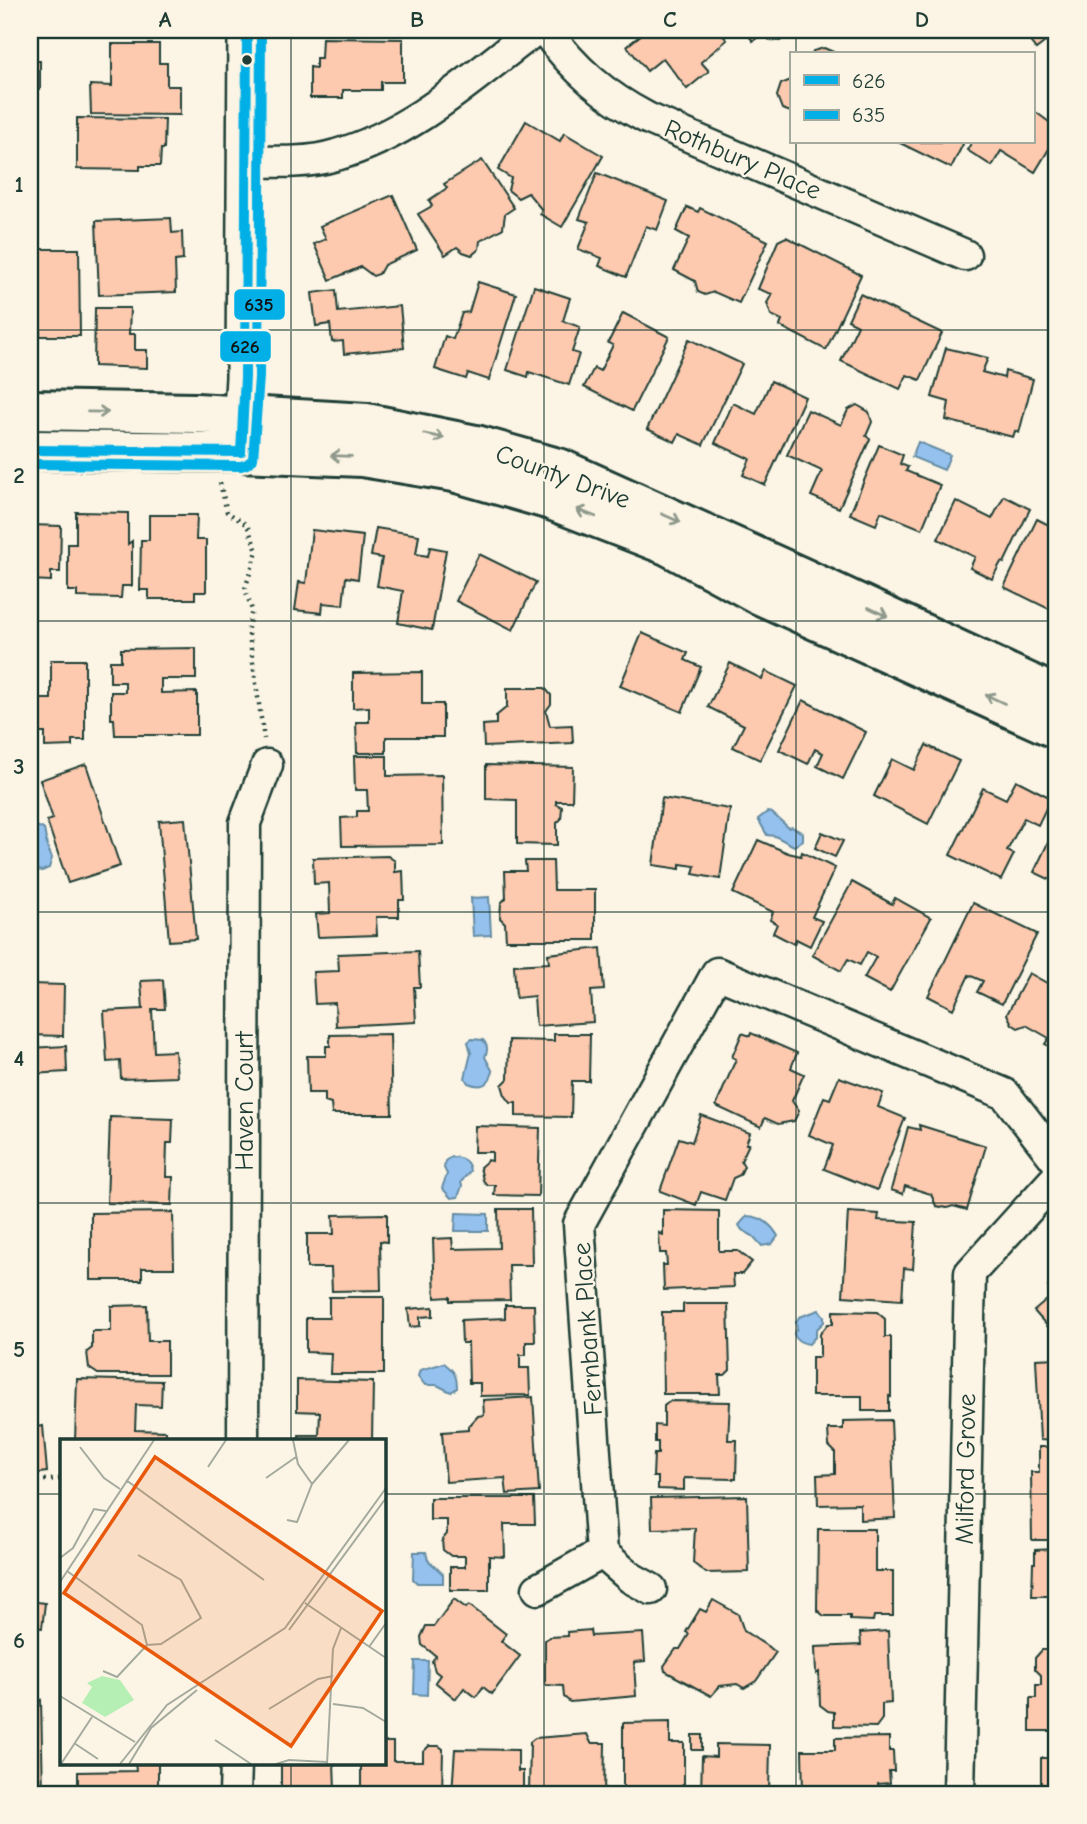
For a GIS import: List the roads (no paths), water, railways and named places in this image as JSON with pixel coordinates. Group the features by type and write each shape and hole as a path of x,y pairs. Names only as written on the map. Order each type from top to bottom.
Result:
{"main road":[{"name":"County Drive","path":"30,410 234,450 367,423 476,445 561,470 813,582 1057,696"},
{"name":"County Drive","path":"30,450 234,450 362,457 454,472 551,500 667,545 758,594 1057,729"}],"street":[{"path":"234,450 245,377 247,30"},
{"path":"246,161 292,162 335,156 367,144 437,105 535,30"},
{"name":"Rothbury Place","path":"545,30 596,87 637,113 965,254"},
{"name":"Haven Court","path":"243,1439 246,823 267,765"},
{"name":"Fernbank Place","path":"602,1553 579,1224 717,973 1006,1094 1057,1161"},
{"name":"Milford Grove","path":"958,1794 970,1273 1057,1177"},
{"path":"538,1589 602,1553 631,1578 651,1589"},
{"path":"235,1794 236,1764"}],"water":[{"path":"918,442 950,455 944,470 912,457"},
{"path":"767,812 772,813 789,828 803,833 803,840 794,846 767,835 758,819"},
{"path":"33,825 44,829 52,858 49,868 42,871 30,869 30,827"},
{"path":"489,897 491,935 473,936 471,898"},
{"path":"472,1039 485,1042 485,1057 493,1072 486,1083 480,1085 468,1083 465,1078 471,1053 468,1042"},
{"path":"451,1157 463,1160 470,1171 461,1182 458,1197 451,1198 442,1188 447,1174 445,1161"},
{"path":"456,1213 488,1214 488,1231 455,1231"},
{"path":"747,1216 761,1219 772,1228 778,1236 772,1244 762,1246 753,1236 742,1230 739,1225"},
{"path":"819,1310 824,1316 824,1322 816,1330 816,1336 809,1344 799,1341 794,1333 799,1317"},
{"path":"444,1363 456,1376 457,1388 451,1392 437,1385 425,1385 418,1376 420,1370"},
{"path":"414,1552 426,1552 428,1560 443,1574 443,1583 417,1583 413,1579"},
{"path":"415,1661 428,1661 427,1695 414,1694"}]}
